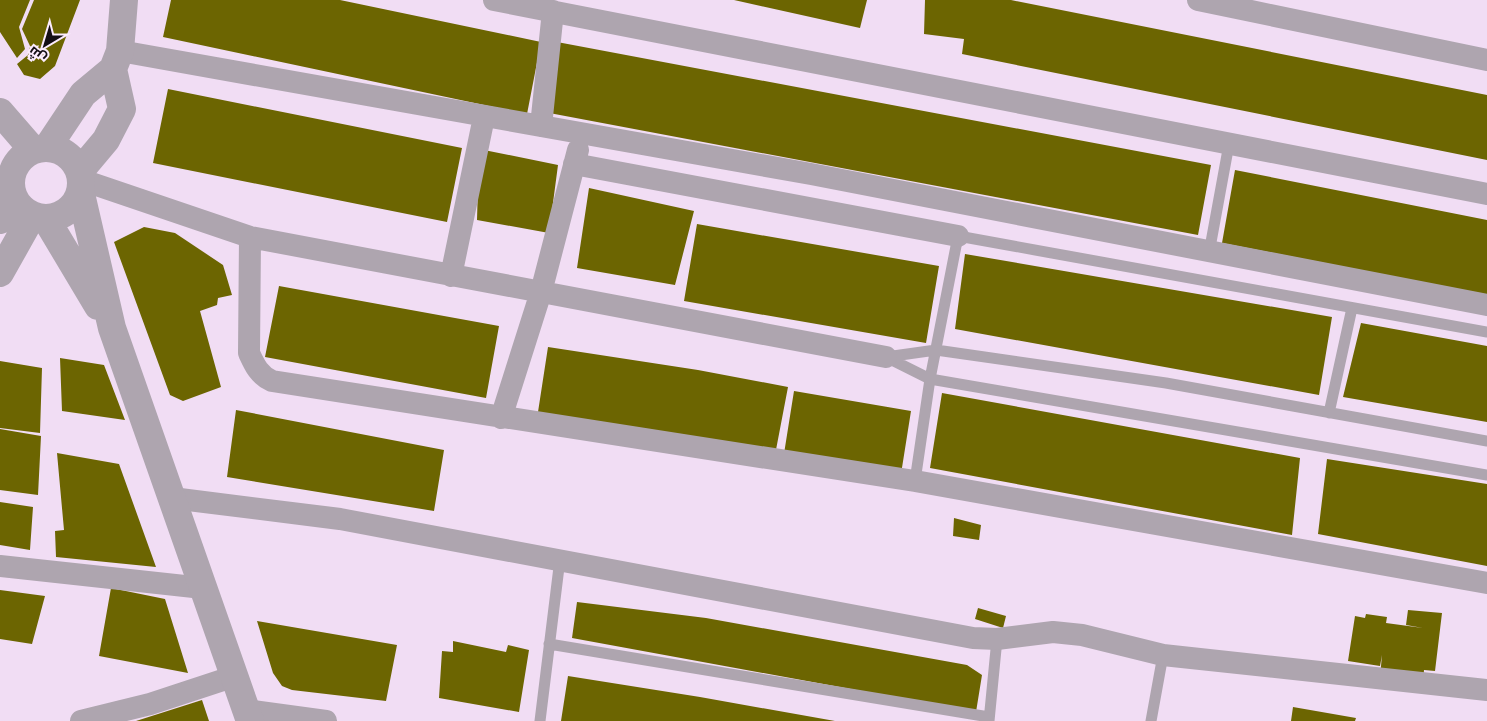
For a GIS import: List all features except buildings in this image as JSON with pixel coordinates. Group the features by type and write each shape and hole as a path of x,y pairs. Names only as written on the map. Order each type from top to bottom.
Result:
{"street":[{"path":"0,273 39,218 61,216 73,207 81,182 122,109 117,60 124,0"},
{"path":"494,0 544,7 1487,194"},
{"path":"1198,0 1487,60"},
{"path":"541,126 544,7"},
{"path":"117,60 583,132 811,174 1487,305"},
{"path":"112,328 39,218 21,209 6,193 13,169 21,158 40,149 83,94 117,60"},
{"path":"0,112 40,149 61,151 72,159 81,182 112,328 248,716 326,721"},
{"path":"451,276 484,117"},
{"path":"501,418 540,292 583,132"},
{"path":"574,164 958,236"},
{"path":"81,182 250,236 451,276 886,357"},
{"path":"250,236 249,353 263,377 277,382 915,481 1487,583"},
{"path":"172,498 340,519 973,638 997,638 1053,632 1082,635 1163,655 1487,690"},
{"path":"0,566 204,588"},
{"path":"81,721 150,704 235,676"}],"lane":[{"path":"1209,252 1229,144"},
{"path":"915,481 930,379 958,236 1487,332"},
{"path":"1329,413 1352,308"},
{"path":"886,357 936,350 1166,383 1487,441"},
{"path":"886,357 930,379 1487,475"},
{"path":"540,721 560,559"},
{"path":"549,644 989,719 997,638"},
{"path":"1151,721 1163,655"}]}
